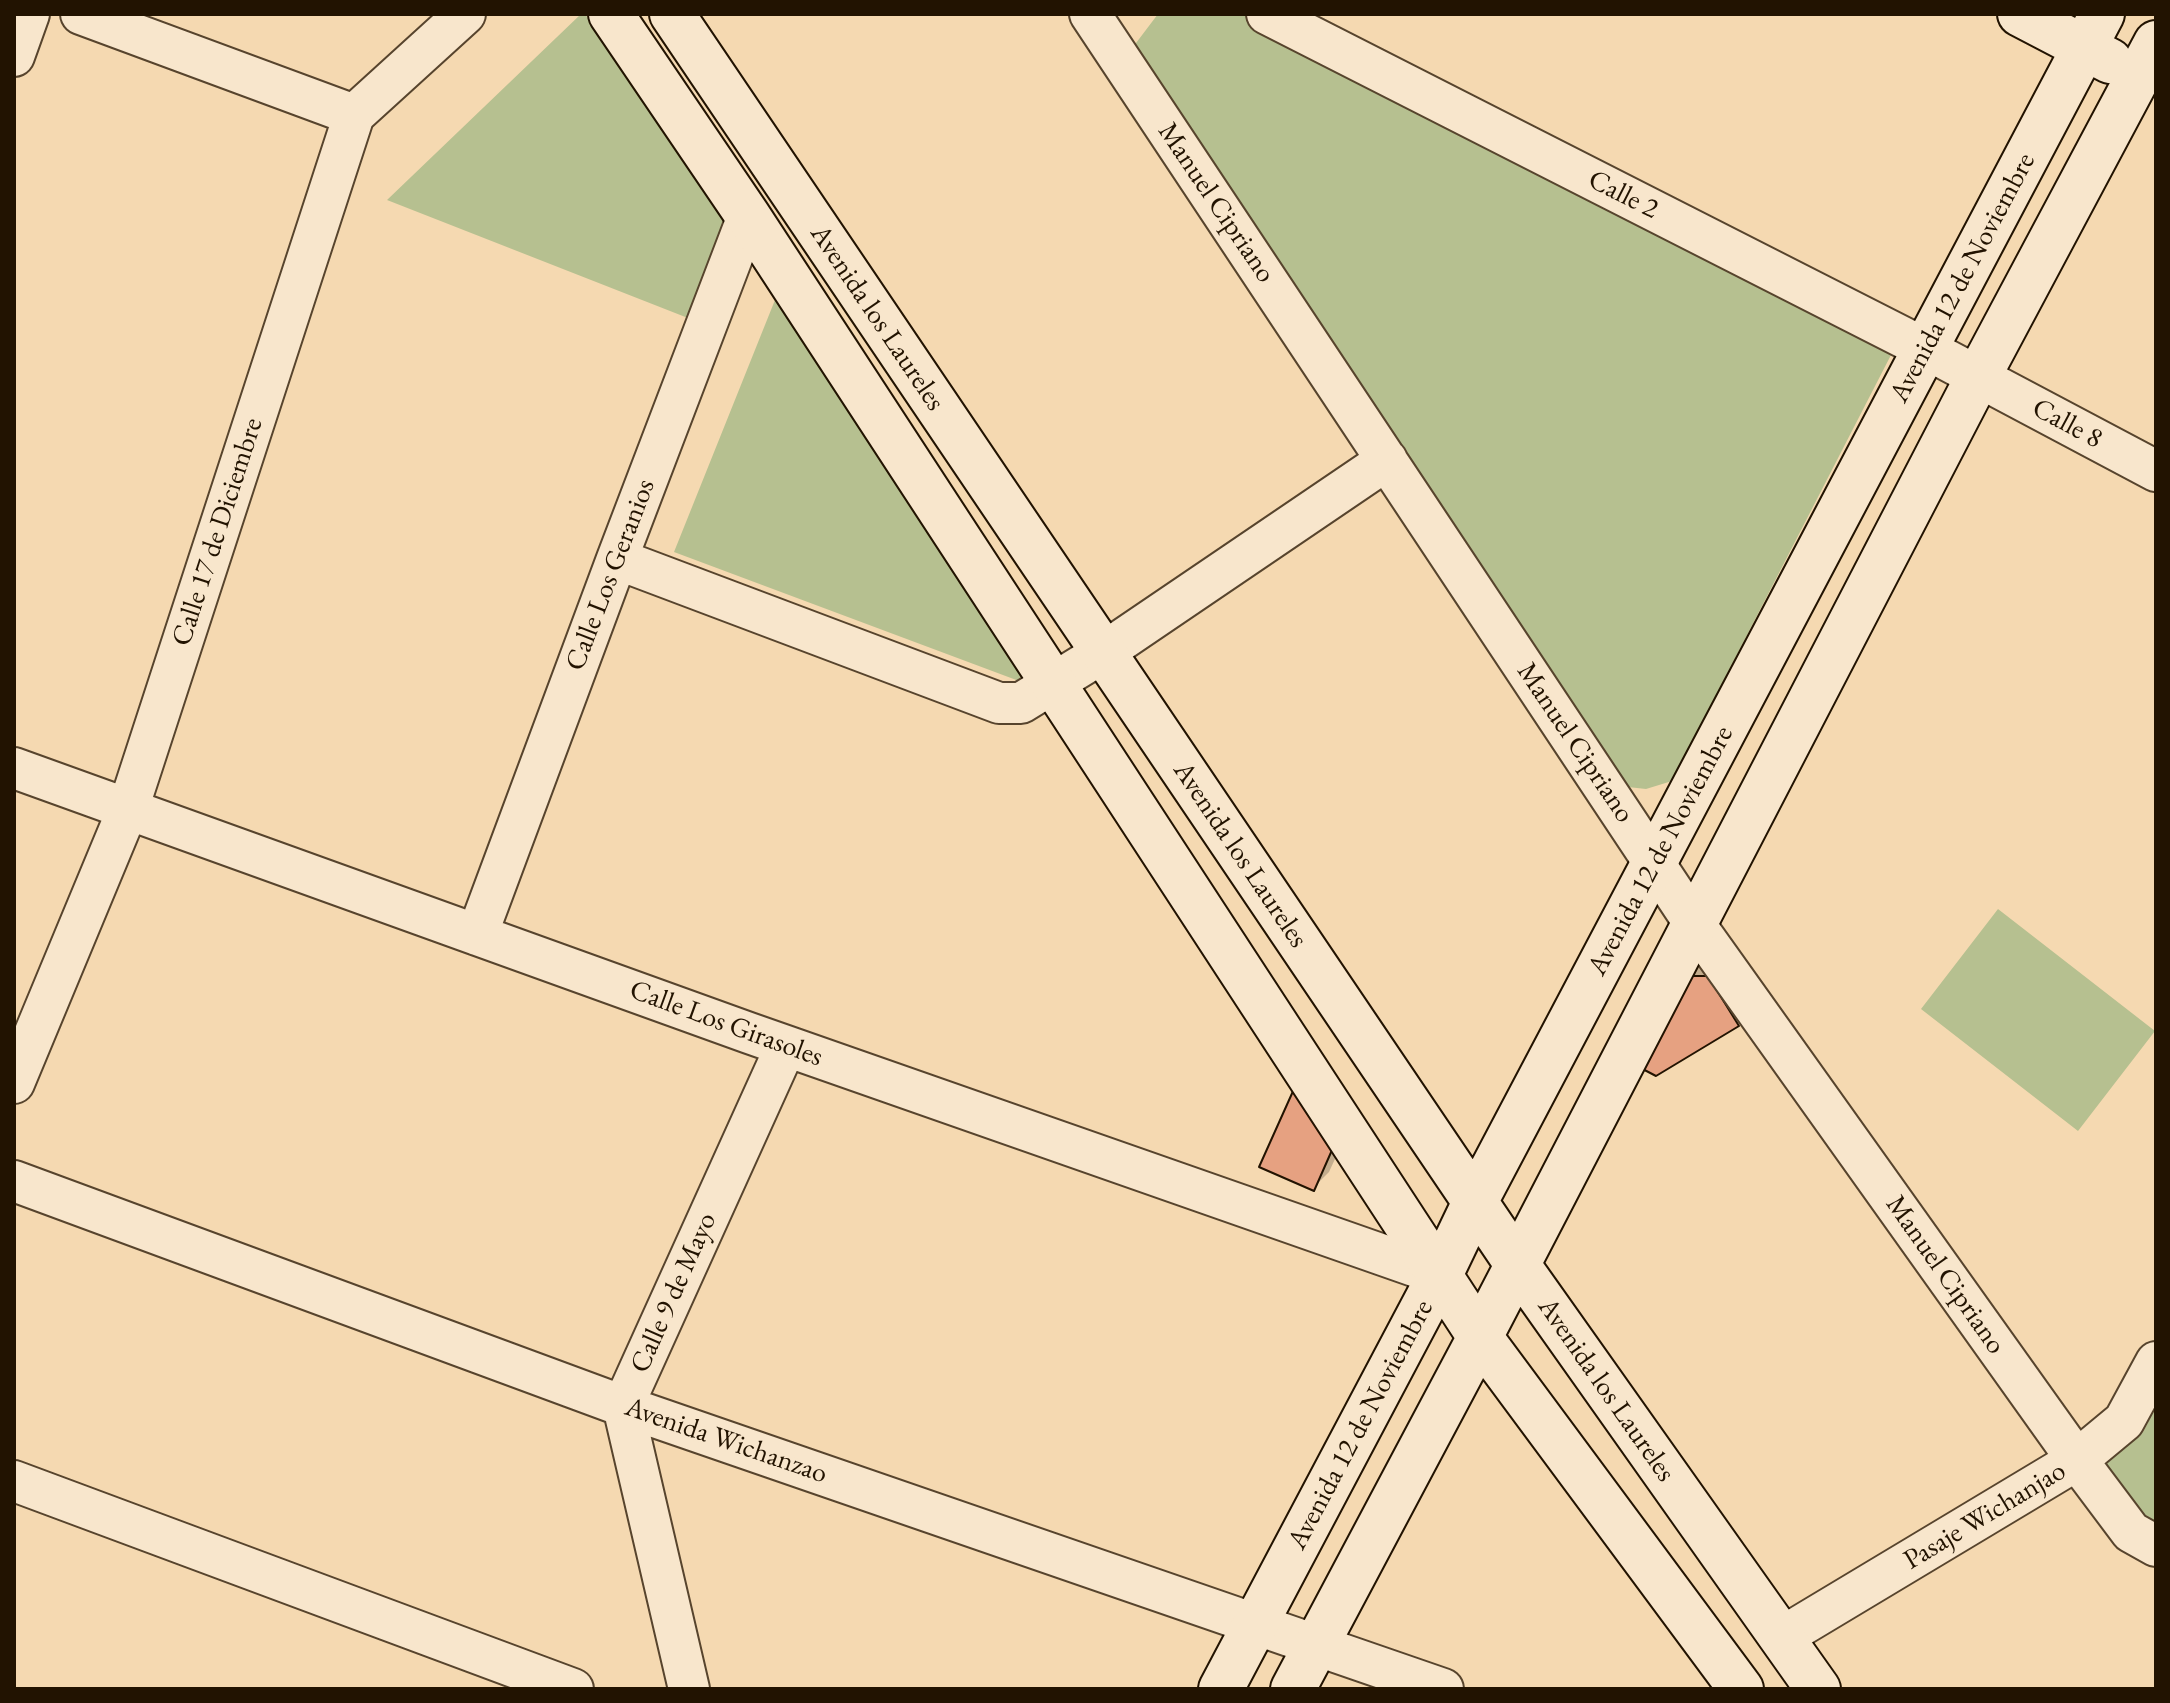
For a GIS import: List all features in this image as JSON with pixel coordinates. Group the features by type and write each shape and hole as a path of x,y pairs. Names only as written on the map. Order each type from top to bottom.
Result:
{"main road":[{"name":"Avenida los Laureles","path":"611,14 748,216 1480,1337 1741,1689"},
{"name":"Avenida los Laureles","path":"672,14 1517,1264 1818,1689"},
{"path":"1293,1689 1480,1337 1978,377 2150,68 2093,31 2020,14"},
{"path":"2131,14 2156,27"},
{"name":"Avenida 12 de Noviembre","path":"1221,1689 2093,31"}],"street":[{"path":"14,56 29,14"},
{"path":"81,14 354,115"},
{"name":"Calle 17 de Diciembre","path":"14,1083 128,809 354,115 465,14"},
{"name":"Manuel Cipriano","path":"1090,14 1694,923 2077,1460 2131,1532 2156,1546"},
{"name":"Calle 2","path":"1267,14 1978,377"},
{"name":"Calle Los Geranios","path":"477,935 748,216"},
{"name":"Calle 8","path":"1978,377 2156,471"},
{"path":"617,559 999,703 1021,703 1104,652 1387,460"},
{"name":"Calle Los Girasoles","path":"14,768 786,1046 1440,1275"},
{"name":"Calle 9 de Mayo","path":"689,1689 623,1406 786,1046"},
{"name":"Avenida Wichanzao","path":"14,1181 623,1406 1443,1689"},
{"name":"Pasaje Wichanjao","path":"1782,1637 2077,1460 2124,1421 2156,1362"},
{"path":"14,1481 573,1689"}],"green space":[{"path":"581,14 585,14 732,221 693,320 387,200"},
{"path":"1158,14 1248,14 1891,355 1672,781 1646,789 1628,787 1133,47"},
{"path":"777,295 1029,676 1019,681 674,552"},
{"path":"1998,909 2155,1031 2078,1131 1921,1009"},
{"path":"2156,1407 2156,1528 2133,1515 2102,1470 2120,1438 2143,1432"}],"building":[{"path":"1682,976 1708,976 1739,1026 1656,1076 1635,1065"},
{"path":"1294,1089 1336,1141 1314,1191 1259,1167"}]}
